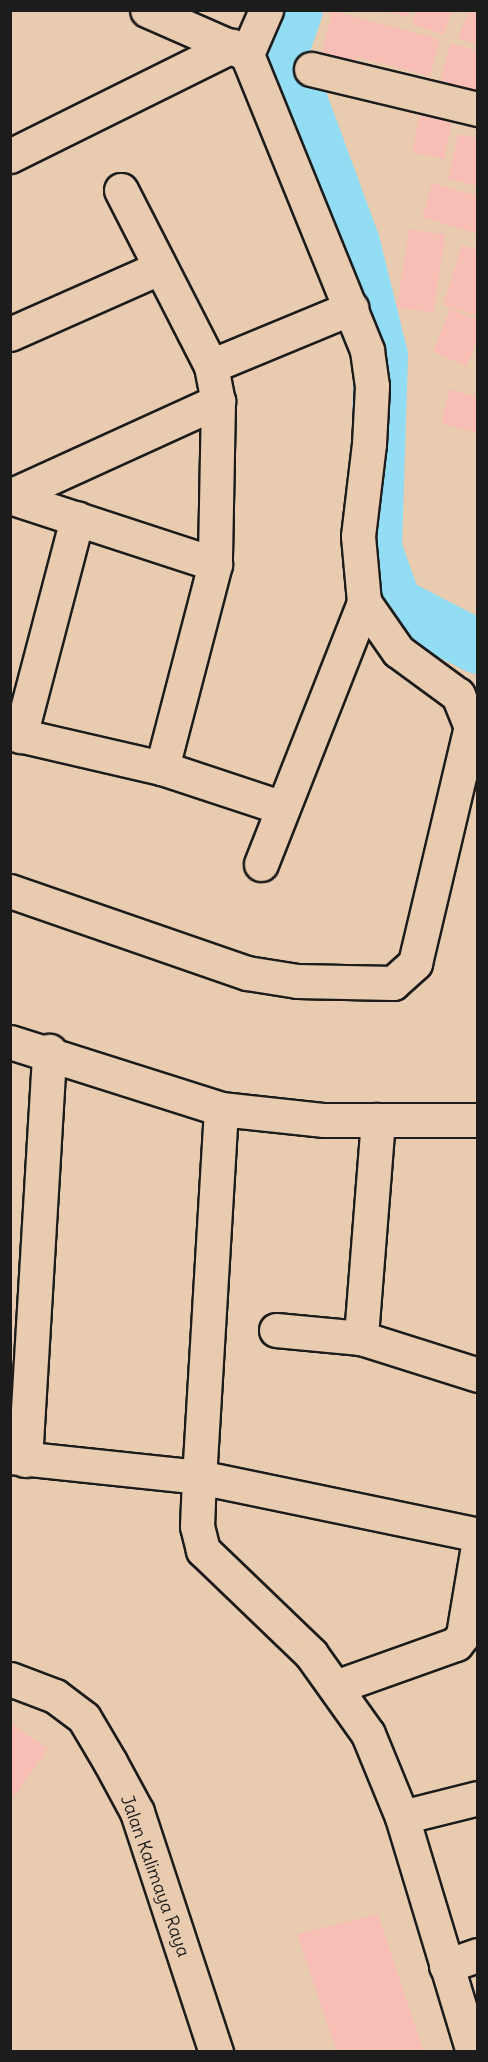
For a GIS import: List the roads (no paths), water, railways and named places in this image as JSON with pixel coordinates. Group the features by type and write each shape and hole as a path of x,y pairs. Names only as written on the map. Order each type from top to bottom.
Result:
{"street":[{"path":"147,10 239,50 351,308 367,350 372,386 358,536 364,602 261,864"},
{"path":"10,156 239,50 266,10"},
{"path":"311,69 477,110"},
{"path":"121,190 211,366 218,401 215,564 162,768"},
{"path":"10,334 159,268"},
{"path":"211,366 351,308"},
{"path":"10,496 218,401"},
{"path":"10,496 215,564"},
{"path":"76,518 15,734 162,768 283,808"},
{"path":"10,891 247,973 308,981 393,983 404,977 415,963 471,727 458,695 398,651 364,602"},
{"path":"10,1041 48,1051 221,1109 274,1117 477,1120"},
{"path":"48,1051 18,1459 199,1477 477,1535"},
{"path":"221,1109 199,1477 197,1526 203,1550 338,1686 368,1734 402,1817 473,2052"},
{"path":"362,1338 378,1120"},
{"path":"276,1330 362,1338 477,1375"},
{"path":"338,1686 456,1644 463,1635 477,1545"},
{"name":"Jalan Kalimaya Raya","path":"10,1679 55,1696 84,1718 110,1762 137,1812 216,2052"},
{"path":"402,1817 477,1798"},
{"path":"446,1966 477,1955"}],"waterway":[{"path":"296,10 282,50 353,243 381,356 375,549 395,604 478,647"}]}
